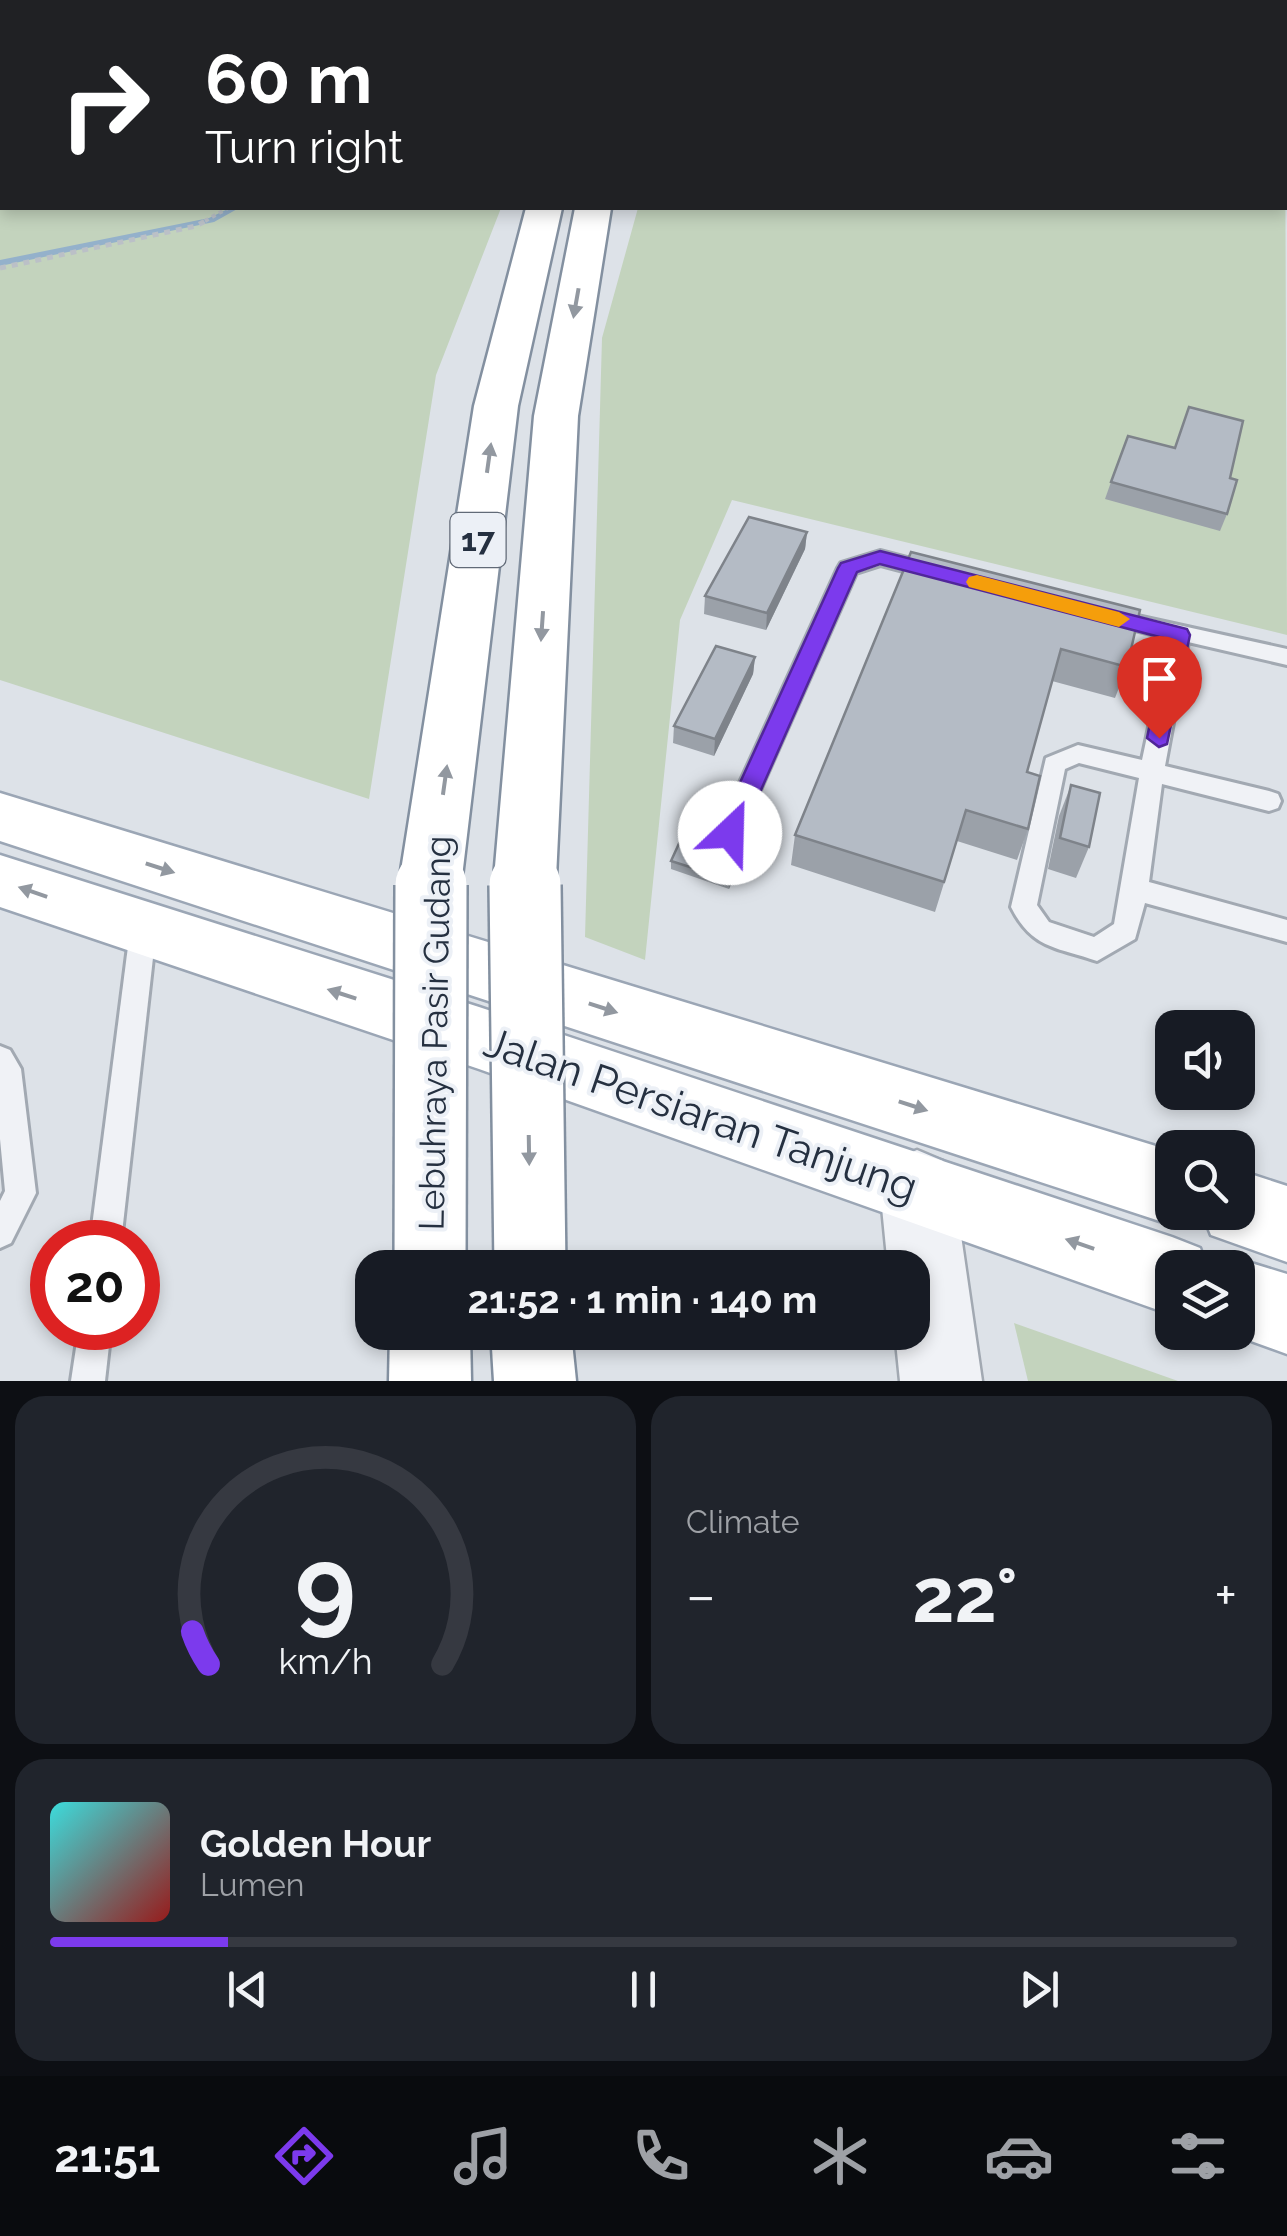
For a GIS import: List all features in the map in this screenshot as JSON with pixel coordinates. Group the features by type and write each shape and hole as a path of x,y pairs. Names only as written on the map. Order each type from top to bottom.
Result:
{"main road":[{"name":"Lebuhraya Pasir Gudang","path":"430,1250 431,876 496,406 544,210"},
{"name":"17","path":"530,1250 524,878 556,416 593,210"},
{"name":"Jalan Persiaran Tanjung","path":"0,817 1155,1183"},
{"name":"Jalan Persiaran Tanjung","path":"0,881 478,1038 1155,1270"},
{"path":"1255,1214 1287,1224"},
{"path":"1255,1304 1287,1314"},
{"path":"532,1350 535,1381"}],"street":[{"path":"917,1187 941,1381"}],"lane":[{"path":"730,833 848,568 880,558 954,577"},
{"path":"1086,610 1179,635 1287,657"},
{"path":"1179,635 1152,772 1126,931 1097,949 1040,931 1024,906 1054,764 1078,754 1152,772 1268,801"},
{"path":"1135,889 1287,931"},
{"path":"108,1220 143,931"},
{"path":"0,1059 7,1069 21,1194 0,1232"},
{"path":"88,1381 92,1350"}],"path":[{"path":"0,268 196,226 224,210"}],"green space":[{"path":"0,210 500,210 436,375 369,799 0,680"},
{"path":"637,210 1285,210 1287,635 732,500 680,620 645,960 585,937 602,338"},
{"path":"1014,1323 1178,1381 1028,1381"}],"building":[{"path":"1189,407 1243,421 1230,478 1237,480 1227,514 1111,482 1128,436 1175,448"},
{"path":"749,517 807,532 767,613 705,596"},
{"path":"911,552 1140,610 1127,667 1061,649 1027,772 1040,776 1028,829 966,810 944,882 795,835"},
{"path":"716,646 755,657 715,739 674,726"},
{"path":"1071,785 1100,793 1089,847 1060,838"},
{"path":"687,826 745,845 730,880 671,861"}],"waterway":[{"path":"0,263 211,220 231,210"}],"slow traffic":[{"path":"977,582 1119,619"}],"route":[{"path":"730,833 848,568 880,558 1179,635 1159,738"}]}
